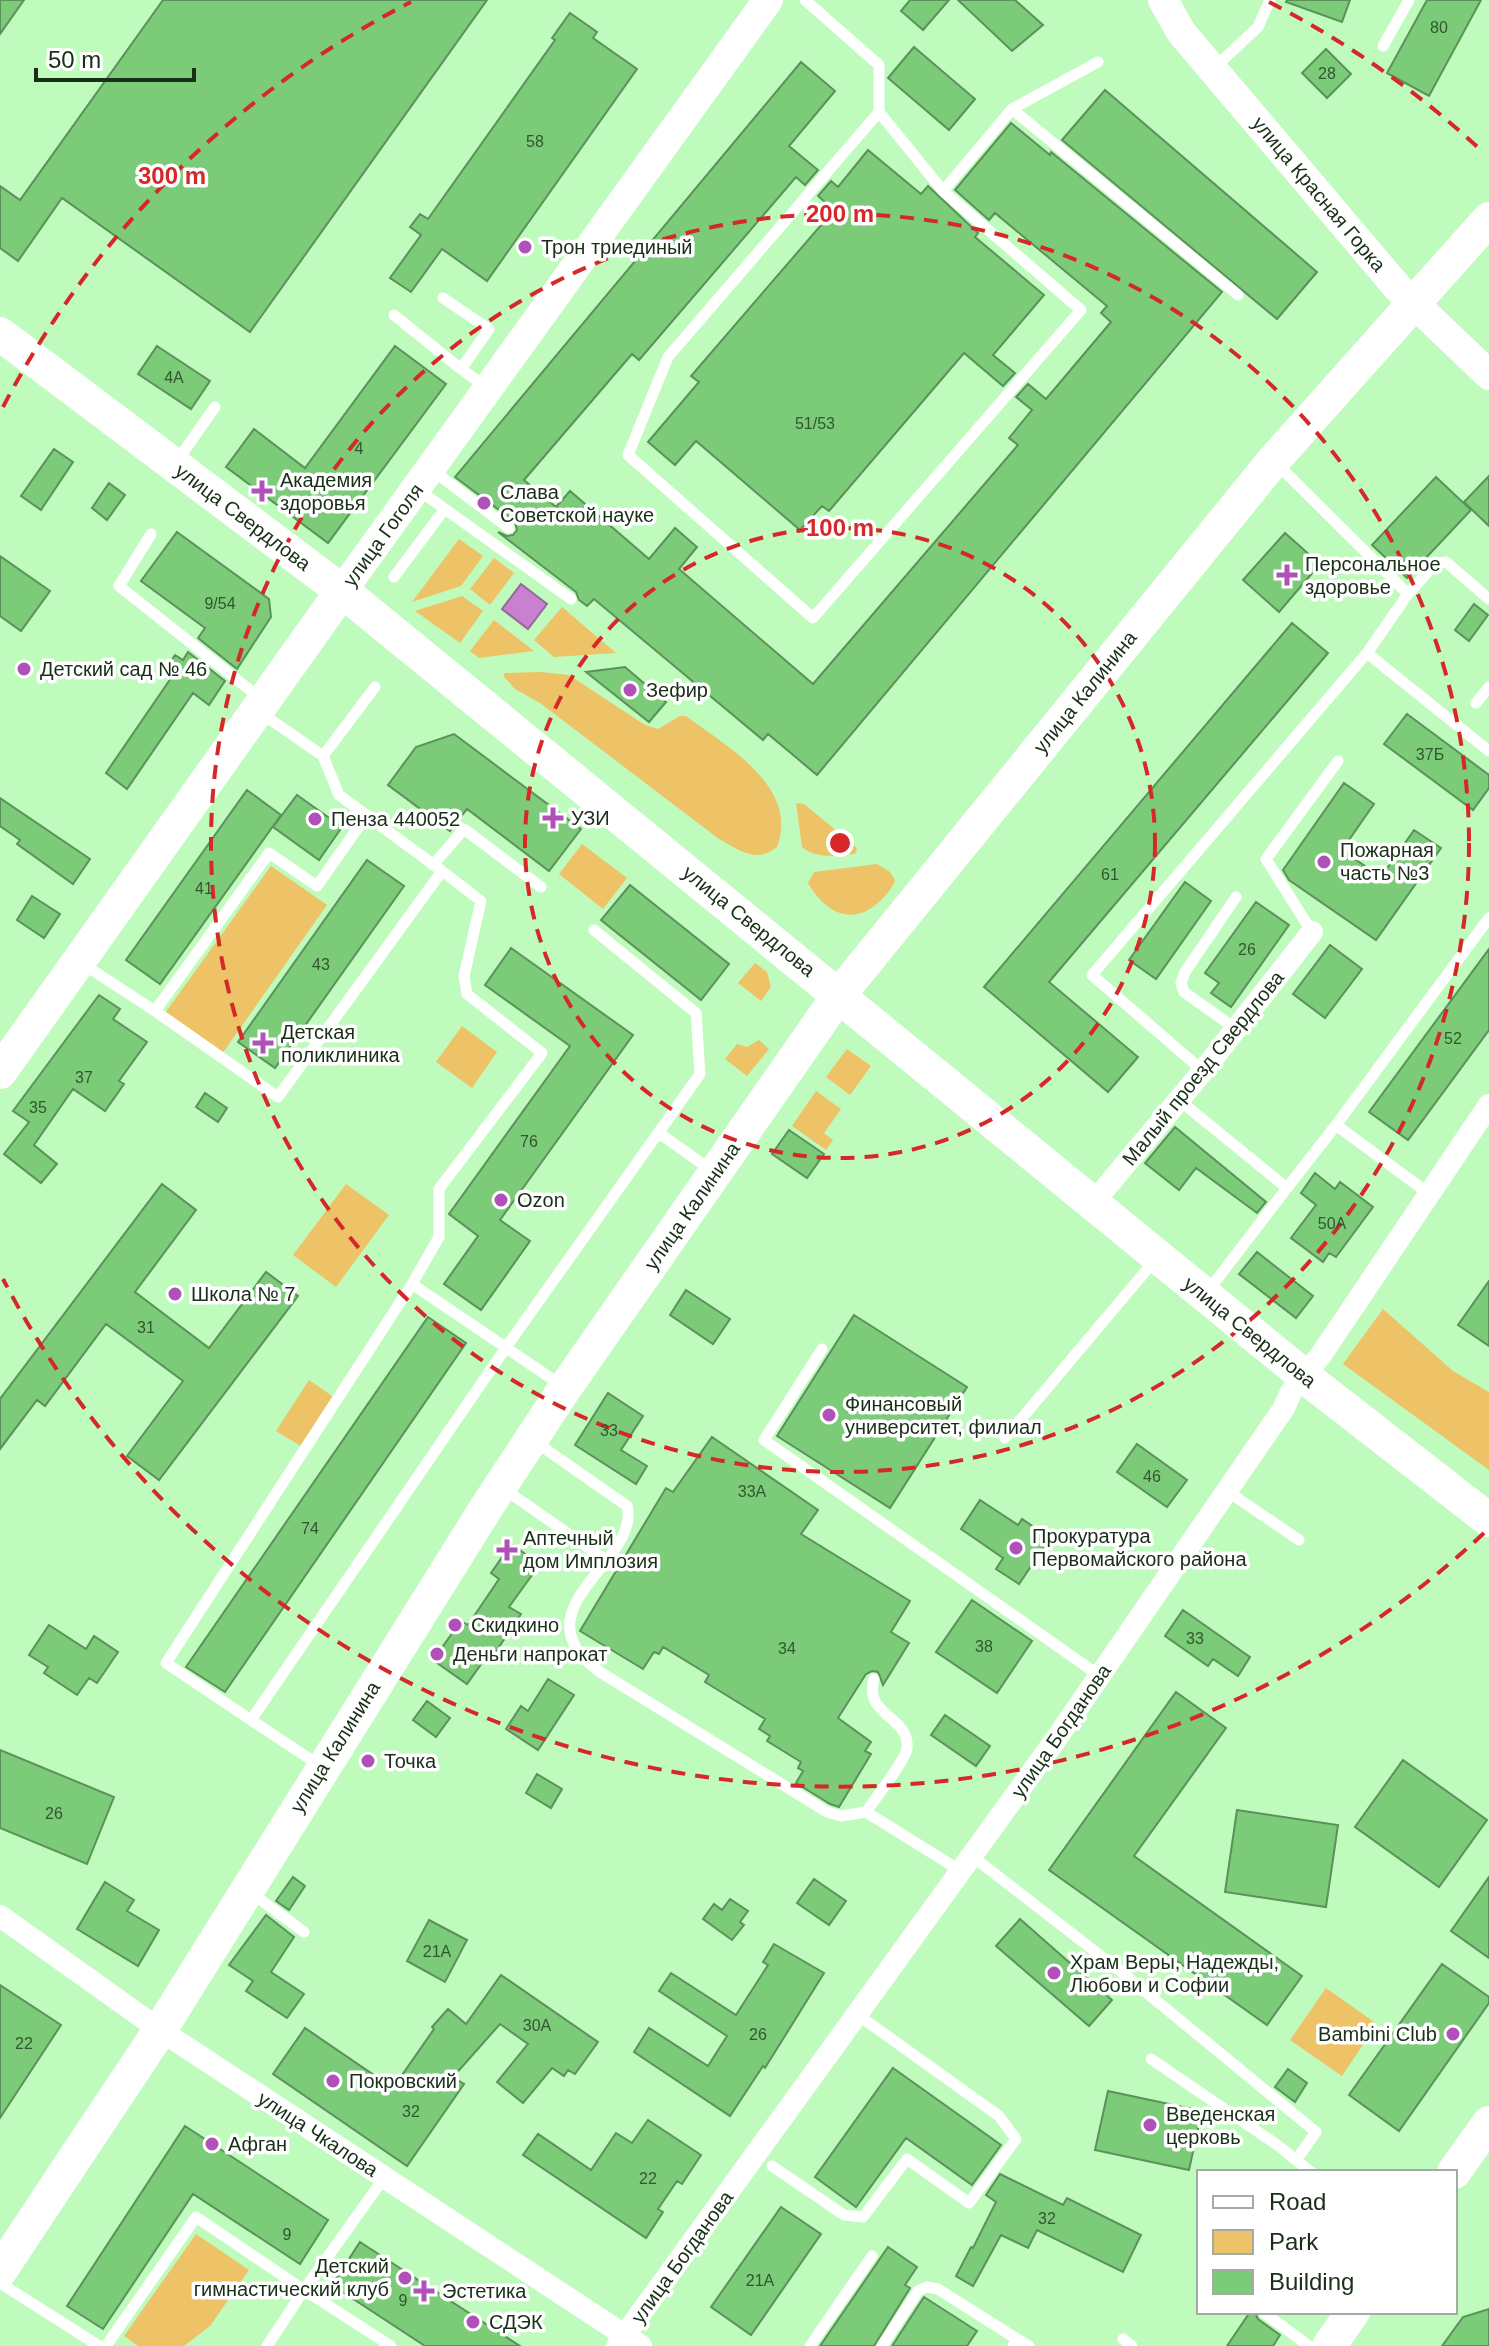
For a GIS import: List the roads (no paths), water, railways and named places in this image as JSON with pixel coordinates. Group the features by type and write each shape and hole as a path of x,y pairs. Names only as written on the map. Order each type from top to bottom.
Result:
{"main road":[{"name":"улица Гоголя","path":"0,1072 768,0"},
{"name":"улица Красная Горка","path":"1163,0 1181,32 1414,303 1489,375"},
{"name":"улица Калинина","path":"0,2271 160,2030 323,1767 565,1388 839,995 1274,460 1489,219"},
{"name":"улица Свердлова","path":"0,334 342,591 1305,1377 1489,1520"},
{"path":"1455,2170 1489,2123"},
{"path":"1329,2346 1352,2314"}],"street":[{"name":"Малый проезд Свердлова","path":"1093,1203 1203,1071 1312,932"},
{"name":"улица Богданова","path":"627,2343 1100,1676 1489,1105"},
{"name":"улица Чкалова","path":"0,1916 160,2030 627,2343"}],"lane":[{"path":"805,0 879,65 879,112 943,191 1081,310 813,618 628,455 668,357 879,112"},
{"path":"1213,70 1258,27 1270,0"},
{"path":"1383,46 1409,0"},
{"path":"943,191 1012,109 1098,62"},
{"path":"1012,109 1238,295"},
{"path":"443,298 489,329 461,369"},
{"path":"394,315 489,389"},
{"path":"174,465 215,407"},
{"path":"1274,460 1408,594"},
{"path":"424,479 444,510 571,599"},
{"path":"424,479 509,528"},
{"path":"394,577 444,510"},
{"path":"151,534 119,586 323,756 339,795 481,901 464,976 467,994 542,1053 439,1189 439,1237 412,1284 166,1663 323,1767"},
{"path":"1203,1071 1092,975 1367,653 1408,594 1435,564 1446,562 1489,599"},
{"path":"1367,653 1489,751"},
{"path":"323,756 375,687"},
{"path":"1476,703 1489,687"},
{"path":"1312,932 1266,859 1338,761"},
{"path":"155,1011 269,853 317,886 367,815"},
{"path":"79,961 278,1097 464,829 541,887"},
{"path":"1236,897 1185,972 1181,983 1187,995 1236,1029"},
{"path":"1205,1295 1489,918"},
{"path":"251,1720 507,1346 700,1074 696,1013 594,930"},
{"path":"1179,1100 1287,1188"},
{"path":"1336,1125 1428,1193"},
{"path":"659,1133 715,1173"},
{"path":"1005,1438 1158,1256"},
{"path":"412,1284 565,1388"},
{"path":"822,1349 764,1440 1100,1676"},
{"path":"532,1439 627,1506 630,1515 628,1525 577,1601 568,1622 571,1637 592,1667 827,1812 841,1816 866,1812 967,1864 1106,1960 1316,2132 1296,2160"},
{"path":"500,1487 606,1560"},
{"path":"1227,1491 1299,1540"},
{"path":"866,1812 907,1752 902,1729 873,1701 871,1688 874,1679"},
{"path":"246,1890 304,1932"},
{"path":"772,2166 844,2215 863,2217 907,2159 969,2203 1016,2139 999,2116 858,2015"},
{"path":"1151,2059 1308,2170"},
{"path":"267,2346 384,2178"},
{"path":"106,2346 196,2217 391,2346"},
{"path":"810,2346 872,2256"},
{"path":"0,2283 99,2346"},
{"path":"882,2346 918,2291 927,2287 938,2289 1015,2342 1029,2346"},
{"path":"1266,2314 1309,2346"}],"place":[{"name":"Трон триединый","path":"525,247"},
{"name":"Академия здоровья","path":"262,491"},
{"name":"Слава Советской науке","path":"484,503"},
{"name":"Персональное здоровье","path":"1287,575"},
{"name":"Детский сад № 46","path":"24,669"},
{"name":"Зефир","path":"630,690"},
{"name":"УЗИ","path":"553,818"},
{"name":"Пенза 440052","path":"315,819"},
{"name":"Пожарная часть №3","path":"1324,862"},
{"name":"Детская поликлиника","path":"263,1043"},
{"name":"Ozon","path":"501,1200"},
{"name":"Школа № 7","path":"175,1294"},
{"name":"Финансовый университет, филиал","path":"829,1415"},
{"name":"Прокуратура Первомайского района","path":"1016,1548"},
{"name":"Аптечный дом Имплозия","path":"507,1550"},
{"name":"Скидкино","path":"455,1625"},
{"name":"Деньги напрокат","path":"437,1654"},
{"name":"Точка","path":"368,1761"},
{"name":"Храм Веры, Надежды, Любови и Софии","path":"1054,1973"},
{"name":"Bambini Club","path":"1453,2034"},
{"name":"Покровский","path":"333,2081"},
{"name":"Введенская церковь","path":"1150,2125"},
{"name":"Афган","path":"212,2144"},
{"name":"Детский гимнастический клуб","path":"405,2278"},
{"name":"Эстетика","path":"424,2291"},
{"name":"СДЭК","path":"473,2322"}]}
